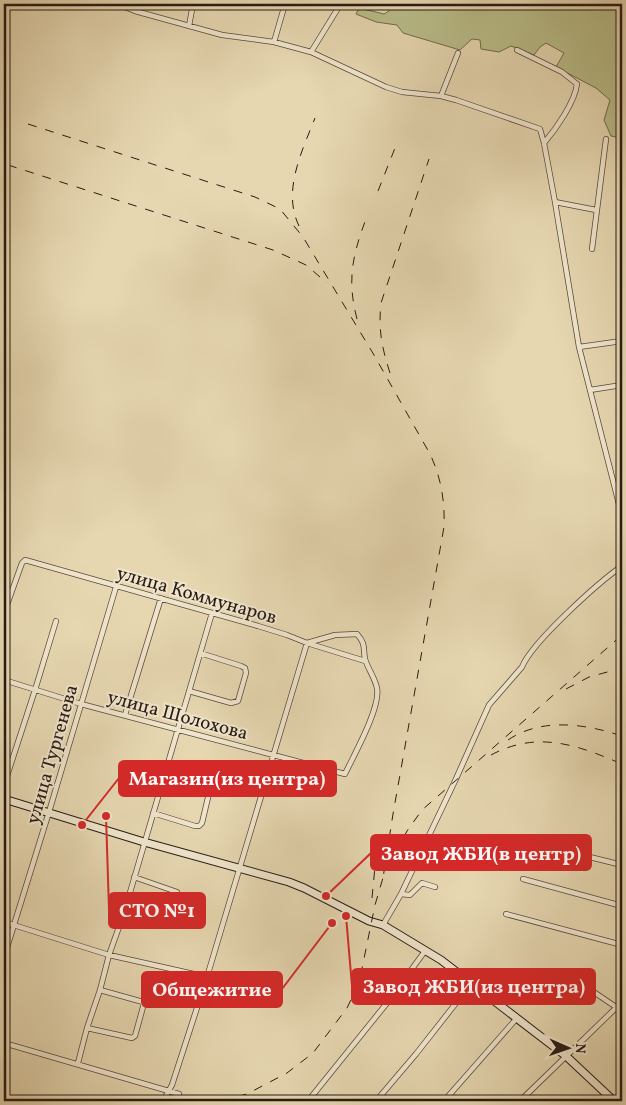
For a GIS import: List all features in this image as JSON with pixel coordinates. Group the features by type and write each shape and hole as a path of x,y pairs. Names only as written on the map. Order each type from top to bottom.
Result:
{"street":[{"path":"117,4 135,11 222,35 274,42 311,52 386,87 402,92 441,96 540,128 555,202 579,347 622,516"},
{"path":"189,26 193,4"},
{"path":"274,42 285,4"},
{"path":"311,52 340,5"},
{"path":"516,50 562,72 577,84 576,91 566,110 552,134 544,143"},
{"path":"441,96 458,53"},
{"path":"592,249 606,139"},
{"path":"555,202 596,210"},
{"path":"579,347 622,341"},
{"path":"590,390 622,386"},
{"name":"улица Коммунаров","path":"5,605 22,563 25,560 287,635 365,661"},
{"path":"383,925 401,894 455,781 489,704 522,667 524,660 543,639 574,607 612,572 622,566"},
{"name":"улица Тургенева","path":"4,957 116,586"},
{"path":"125,715 161,598"},
{"path":"4,613 5,605"},
{"path":"78,1063 212,613"},
{"path":"4,785 56,621"},
{"path":"163,1101 170,1091 207,977 307,643 335,635 357,634 363,640 365,661"},
{"path":"189,691 232,703 238,701 246,673 245,668 200,653"},
{"name":"улица Шолохова","path":"4,680 81,704 345,774 377,700 377,687 365,661"},
{"path":"153,813 195,826 199,826 202,823 210,785 165,772"},
{"path":"4,799 144,842 289,882 369,921 383,925 456,971 566,1056 605,1099 614,1101"},
{"path":"541,845 622,864"},
{"path":"124,913 165,926 169,923 177,894 176,890 134,876"},
{"path":"523,879 622,906"},
{"path":"401,894 410,895 422,883 434,887"},
{"path":"506,914 622,944"},
{"path":"4,922 109,955 207,977"},
{"path":"308,1101 387,1003 425,951"},
{"path":"576,980 616,1007"},
{"path":"376,1101 472,984"},
{"path":"87,1028 132,1038 135,1036 143,1002 100,990"},
{"path":"520,1101 622,1002"},
{"path":"444,1101 517,1018"},
{"path":"4,1043 78,1063 179,1094"}],"green space":[{"path":"364,4 622,4 622,138 611,136 604,120 610,100 596,88 556,67 564,53 546,43 534,55 511,46 499,52 481,49 480,40 472,39 460,50 403,33 397,25 376,22 356,14 359,8 384,14 389,11 388,5 376,7"}],"railway":[{"path":"299,226 294,213 293,185 300,157 315,118"},
{"path":"28,124 255,197 280,209 303,237 374,355 430,454 442,489 444,527 383,878"},
{"path":"378,191 395,148"},
{"path":"390,373 381,339 381,303 429,159"},
{"path":"8,165 273,250 306,265 327,283"},
{"path":"357,319 352,293 354,257 366,219"},
{"path":"387,869 407,831 422,810 622,635"},
{"path":"566,689 589,677 622,668"},
{"path":"508,740 521,733 550,725 594,728 622,736"},
{"path":"491,755 508,747 525,743 557,743 589,751 622,764"},
{"path":"372,898 376,856"},
{"path":"220,1101 247,1094 287,1073 313,1053 347,1008 359,983 375,905 385,871"}],"place":[{"name":"СТО №1","path":"106,816"},
{"name":"Магазин(из центра)","path":"82,825"},
{"name":"Завод ЖБИ(в центр)","path":"326,896"},
{"name":"Завод ЖБИ(из центра)","path":"346,916"},
{"name":"Общежитие","path":"332,923"}]}
